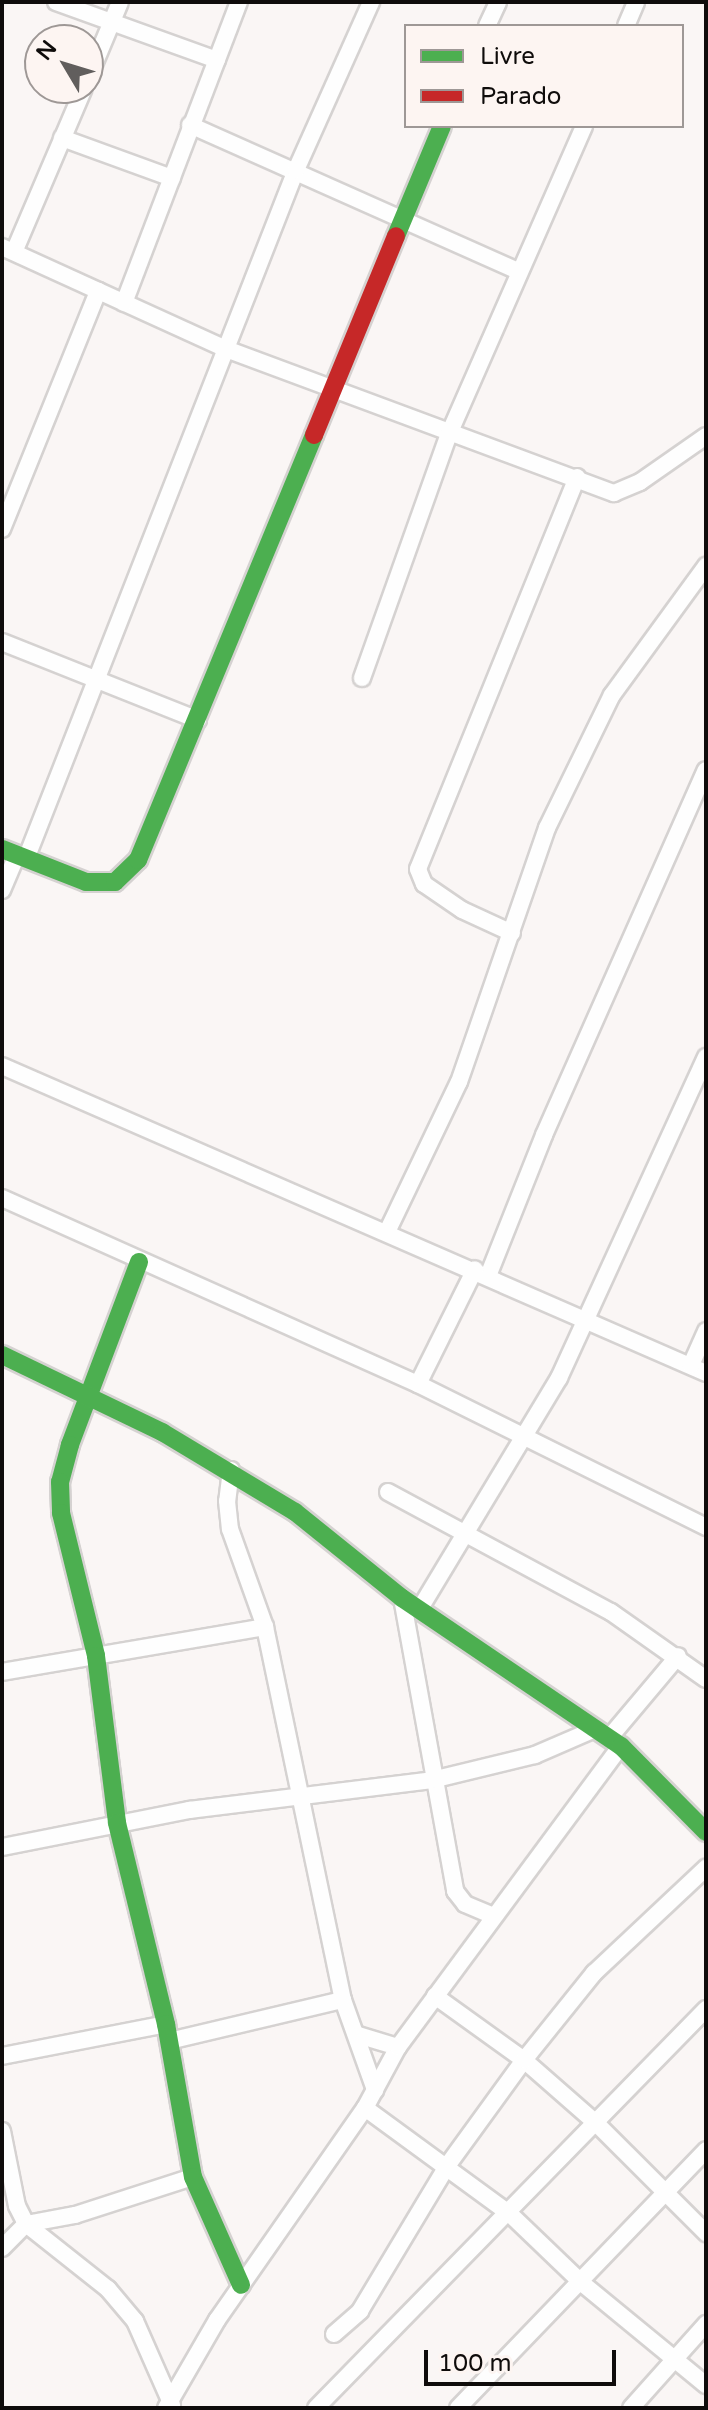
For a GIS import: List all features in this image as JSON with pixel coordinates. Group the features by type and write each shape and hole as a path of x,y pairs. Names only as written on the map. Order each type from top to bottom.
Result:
{"street":[{"path":"56,2 217,60"},
{"path":"104,42 120,2"},
{"path":"124,303 239,2"},
{"path":"2,890 15,854 94,679 296,170 371,2"},
{"path":"488,24 498,2"},
{"path":"627,24 636,2"},
{"path":"77,104 8,250 226,349 329,390 577,477 614,493 640,482 706,436"},
{"path":"190,125 518,271"},
{"path":"15,854 86,882 115,882 138,860 198,720 399,220 441,128"},
{"path":"362,678 449,434 583,128"},
{"path":"62,138 172,178"},
{"path":"2,529 98,291"},
{"path":"512,933 462,910 424,884 418,869 577,477"},
{"path":"387,1232 459,1082 547,828 612,695 706,566"},
{"path":"2,642 198,720"},
{"path":"418,1384 482,1273 706,770"},
{"path":"419,1610 469,1534 525,1439 587,1318 706,1057"},
{"path":"2,1066 587,1318 698,1369 706,1331"},
{"path":"2,1198 139,1262 418,1384 525,1439 646,1493 706,1527"},
{"path":"139,1262 88,1393 60,1482 61,1513 96,1656 117,1823 167,2032 193,2177 241,2285"},
{"path":"2,1355 88,1393 231,1470 295,1512 402,1598 608,1738 706,1832"},
{"path":"231,1470 227,1501 230,1529 265,1627 343,2000 358,2035 375,2090"},
{"path":"388,1492 611,1612 678,1656 706,1679"},
{"path":"402,1598 432,1780 455,1891 465,1904 493,1916"},
{"path":"2,1672 265,1627"},
{"path":"170,2406 241,2285 365,2108 398,2047 493,1916 608,1738 678,1656"},
{"path":"2,1847 117,1823 432,1780 608,1738"},
{"path":"334,2334 360,2311 447,2166 524,2060 594,1973 706,1868"},
{"path":"435,1996 524,2060 596,2123 706,2233"},
{"path":"2,2056 167,2032 343,2000"},
{"path":"316,2408 510,2214 706,2009"},
{"path":"358,2035 398,2047"},
{"path":"365,2108 510,2214 583,2284 706,2385"},
{"path":"2,2131 17,2206 26,2224 108,2289 135,2321 170,2406"},
{"path":"458,2408 583,2284 706,2150"},
{"path":"2,2248 26,2224 75,2215 193,2177"},
{"path":"631,2408 706,2324"}],"traffic: fast":[{"path":"396,236 441,128"},
{"path":"2,849 86,882 115,882 138,860 314,435"},
{"path":"139,1262 70,1445 60,1482 61,1513 96,1656 117,1823 166,2024 193,2177 241,2285"},
{"path":"2,1355 162,1432 295,1512 402,1598 621,1746 706,1832"}],"traffic: jam":[{"path":"314,435 396,236"}]}
